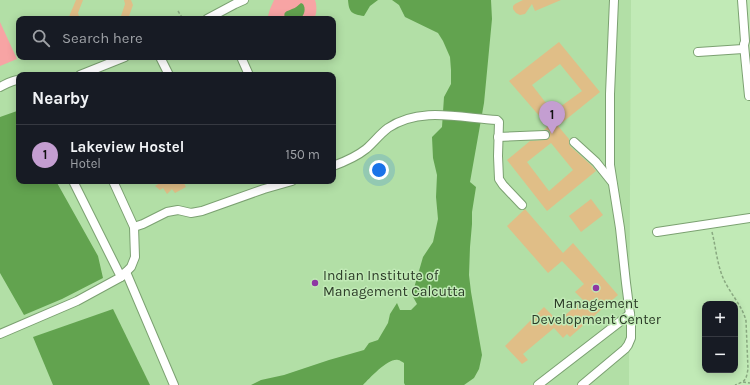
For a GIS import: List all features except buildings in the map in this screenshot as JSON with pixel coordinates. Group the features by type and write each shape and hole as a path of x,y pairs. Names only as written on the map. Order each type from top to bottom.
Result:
{"street":[{"path":"222,16 234,2 244,0"},
{"path":"582,385 625,349 631,338 630,314 620,228 610,165 610,94 614,0"},
{"path":"742,0 744,45 749,96"},
{"path":"698,52 739,50 742,49 744,45"},
{"path":"88,72 118,60"},
{"path":"161,60 167,72"},
{"path":"242,60 248,72"},
{"path":"0,87 16,81"},
{"path":"336,165 354,157 365,150 387,129 399,122 412,118 434,114 497,120 499,122 499,179 522,206"},
{"path":"498,137 545,134"},
{"path":"574,142 596,162 613,184"},
{"path":"75,184 123,275 174,385"},
{"path":"0,334 77,301 123,275 131,268 135,257 134,227 114,184"},
{"path":"134,227 167,212 178,210 190,213 202,211 282,184"},
{"path":"657,232 750,218"},
{"path":"538,385 630,314"}],"path":[{"path":"178,11 181,16"},
{"path":"711,224 721,274 724,282 745,317 748,369 746,379 743,382"},
{"path":"735,385 743,382 750,383"}],"shaded area":[{"name":"Indian Institute of Management Calcutta","path":"0,0 631,0 629,385 0,385"},
{"path":"274,0 315,0 316,14 315,16 268,16"},
{"path":"348,0 378,0 370,6 364,16 350,10"},
{"path":"392,0 491,0 492,19 484,103 470,182 476,187 472,212 469,275 482,355 479,369 474,378 464,385 405,385 404,363 394,360 384,365 363,385 251,385 261,380 284,375 364,350 369,343 378,340 388,323 390,314 397,303 400,310 411,310 417,304 412,295 423,257 433,242 438,219 436,197 437,175 433,158 432,137 442,127 444,97 451,84 450,57 438,33 405,17 399,5"},
{"path":"301,3 303,4 305,10 302,16 284,16 286,12 295,8"},
{"path":"0,22 16,59 0,66"},
{"path":"16,111 16,184 58,184 98,256 103,278 62,299 24,315 0,273 0,117"},
{"path":"113,309 150,385 53,385 33,337"}],"place":[{"name":"Lakeview Hostel","path":"552,134"},
{"name":"Indian Institute of Management Calcutta","path":"315,283"},
{"name":"Management Development Center","path":"596,288"}]}
